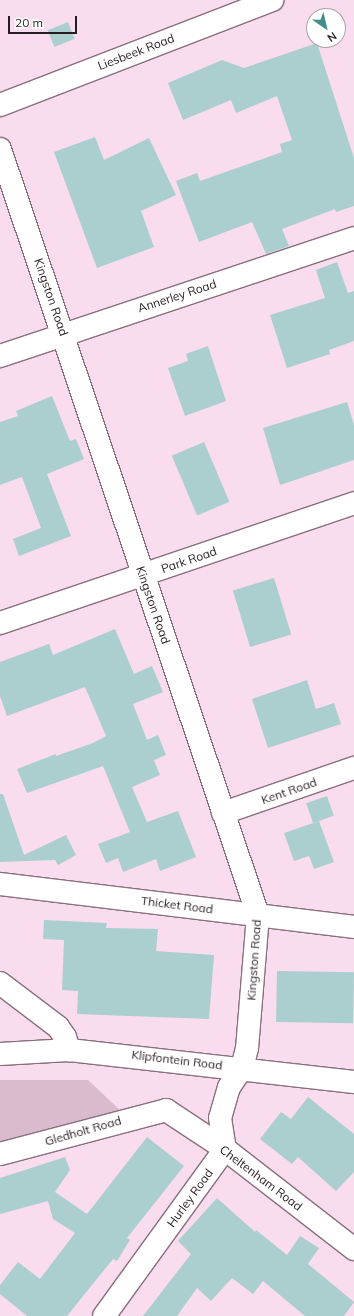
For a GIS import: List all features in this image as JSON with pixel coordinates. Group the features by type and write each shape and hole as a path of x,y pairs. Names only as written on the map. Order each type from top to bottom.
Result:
{"street":[{"name":"Liesbeek Road","path":"0,105 272,0"},
{"name":"Kingston Road","path":"0,149 64,334 142,576 258,914 247,1048 242,1068"},
{"name":"Annerley Road","path":"0,356 354,238"},
{"name":"Park Road","path":"0,623 354,503"},
{"name":"Kent Road","path":"223,813 354,768"},
{"name":"Thicket Road","path":"0,884 258,914 354,927"},
{"path":"0,984 58,1027 69,1050"},
{"name":"Klipfontein Road","path":"0,1054 69,1050 242,1068 354,1082"},
{"path":"225,1149 220,1118 229,1086 242,1068"},
{"name":"Cheltenham Road","path":"166,1110 225,1149 354,1249"},
{"name":"Gledholt Road","path":"0,1154 166,1110"},
{"name":"Hurley Road","path":"104,1316 225,1149"}],"shaded area":[{"path":"0,1080 88,1080 125,1115 0,1149"}],"building":[{"path":"68,22 75,39 54,47 48,30"},
{"path":"306,47 306,48 319,48 354,158 354,206 336,212 335,209 282,229 289,246 266,254 252,222 199,242 176,181 197,173 200,181 217,175 282,152 280,144 292,140 277,96 236,113 231,100 183,120 168,83 222,60 244,68"},
{"path":"95,137 104,160 149,138 176,195 141,211 154,247 97,268 54,152"},
{"path":"337,262 348,293 354,291 354,341 329,350 330,354 287,368 270,315 325,298 316,270"},
{"path":"208,346 226,401 185,416 168,368 188,361 186,354"},
{"path":"52,396 70,441 76,439 84,459 47,474 71,536 19,556 13,539 41,528 22,477 0,485 0,422 18,416 16,411"},
{"path":"347,402 354,425 354,460 280,485 263,428"},
{"path":"204,442 229,502 197,516 172,456"},
{"path":"274,578 291,634 250,647 233,591"},
{"path":"115,629 134,674 152,666 163,692 133,704 147,740 158,735 166,755 154,760 160,775 132,787 147,822 178,811 196,857 160,871 156,859 123,872 118,858 106,863 98,844 130,832 103,766 27,793 17,769 56,754 56,756 93,743 106,736 85,687 7,716 0,696 0,662 49,644 53,655"},
{"path":"307,680 316,709 334,703 341,724 268,748 252,699"},
{"path":"0,794 3,794 24,855 66,835 76,855 58,865 55,860 0,862"},
{"path":"327,796 334,816 313,823 306,803"},
{"path":"319,821 334,862 314,869 309,856 294,861 284,833"},
{"path":"44,920 107,923 106,928 158,929 156,951 214,955 209,1019 77,1014 78,991 62,990 64,940 43,939"},
{"path":"277,971 354,972 353,1023 276,1022"},
{"path":"308,1097 354,1134 354,1172 336,1191 298,1157 292,1164 260,1139 281,1112 291,1119"},
{"path":"147,1137 184,1166 127,1238 130,1240 117,1261 113,1259 67,1316 27,1316 0,1294 0,1285 18,1262 40,1279 75,1233 53,1219 48,1201 0,1214 0,1178 65,1157 70,1170 55,1192 87,1214"},
{"path":"217,1198 255,1232 256,1230 287,1255 300,1236 319,1248 308,1264 354,1302 344,1316 305,1316 263,1281 253,1294 232,1278 211,1301 197,1288 177,1316 143,1316 191,1254 178,1241"}]}
